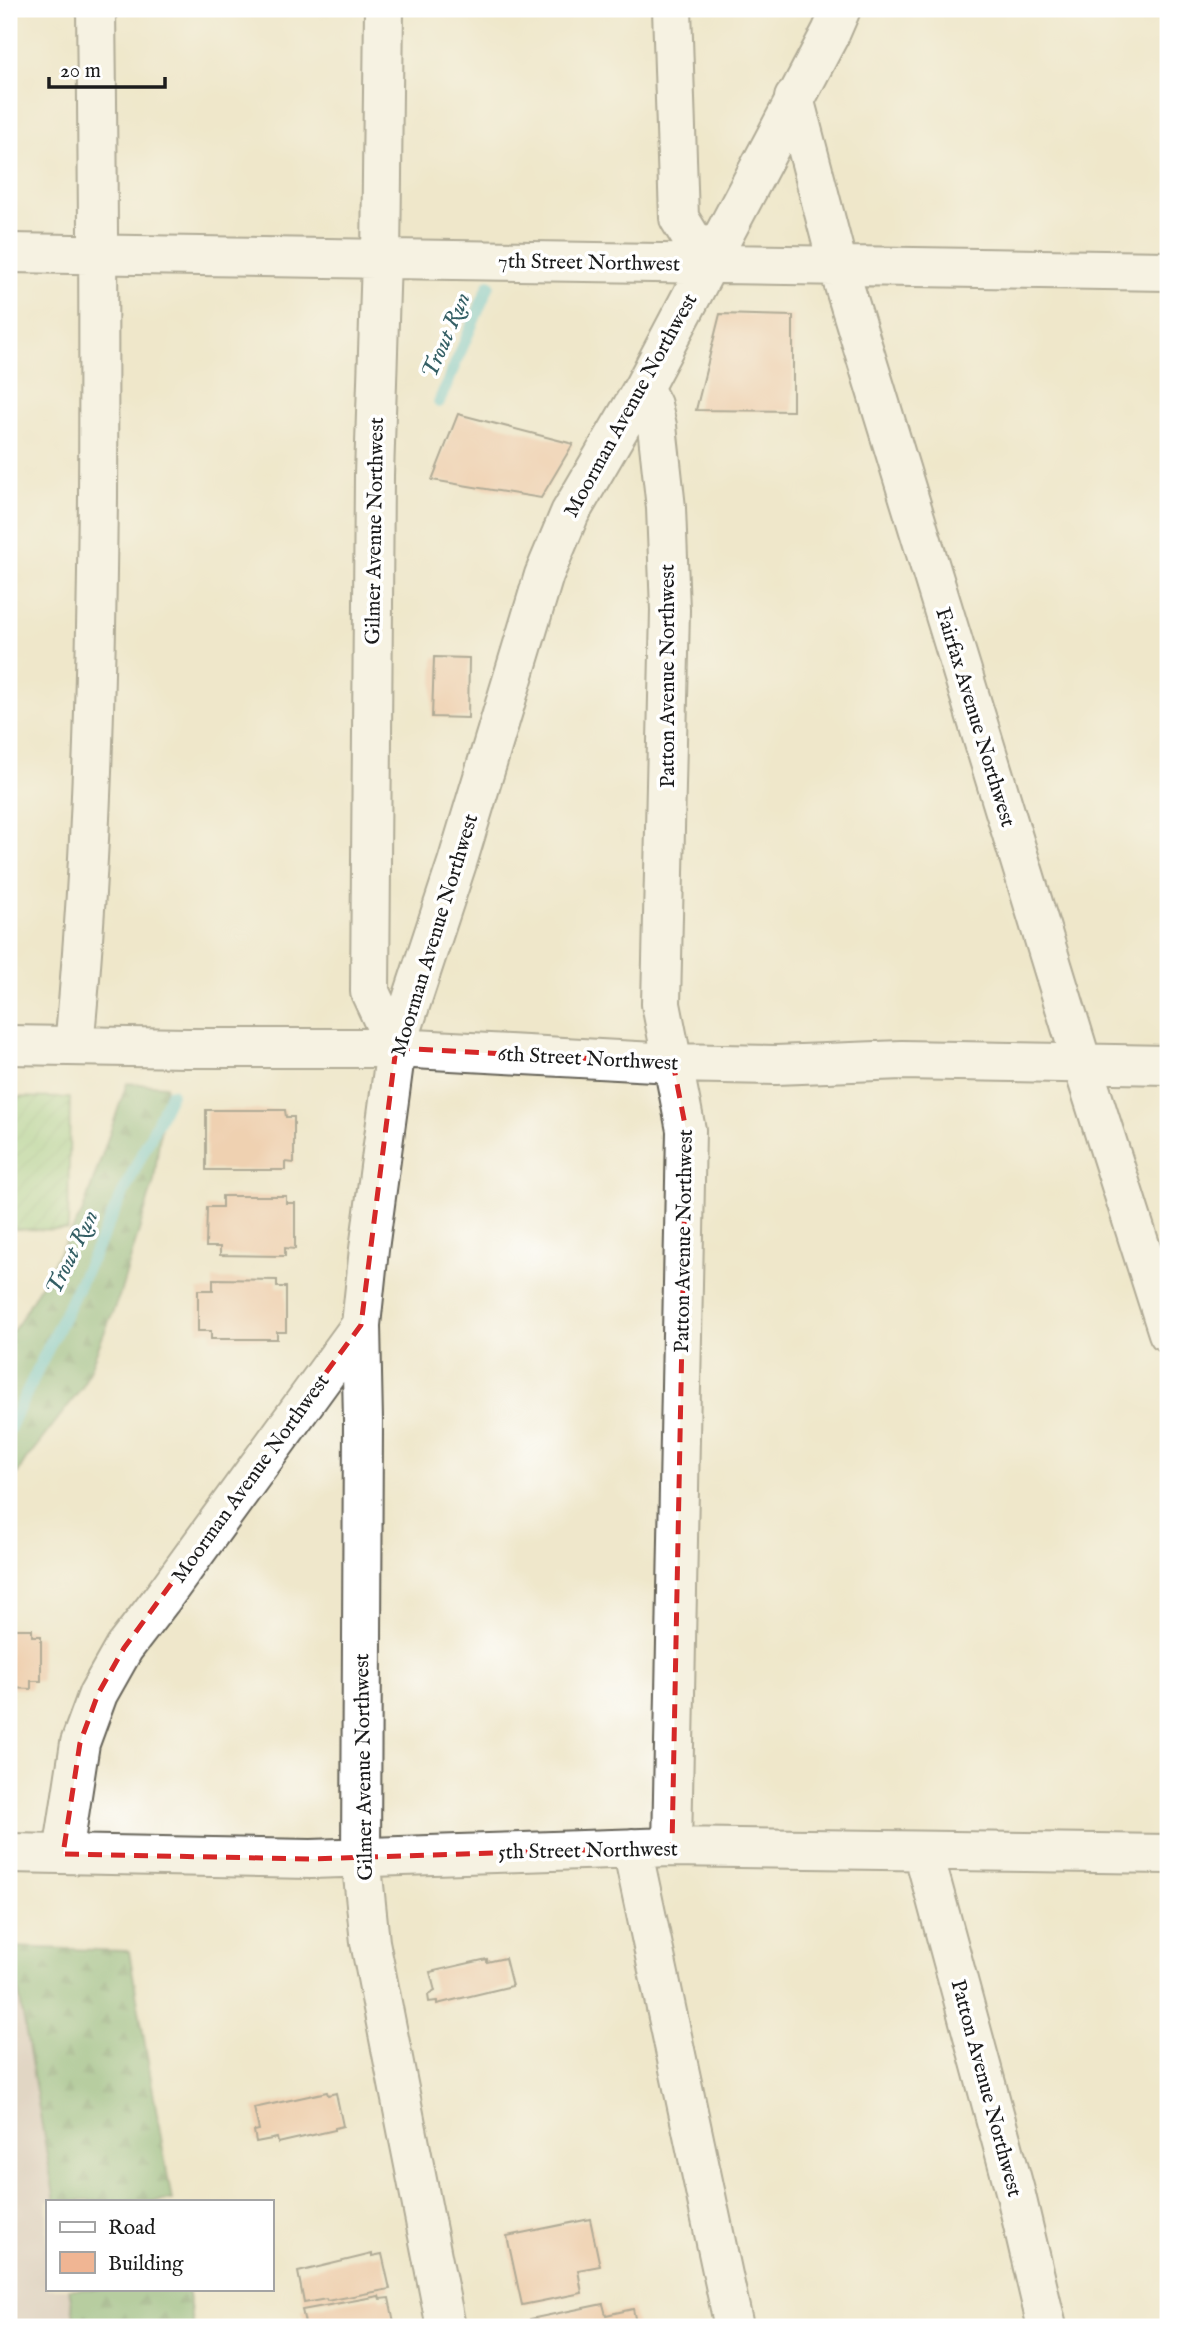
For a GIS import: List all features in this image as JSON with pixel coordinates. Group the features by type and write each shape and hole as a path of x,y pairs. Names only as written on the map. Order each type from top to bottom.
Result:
{"street":[{"path":"74,1046 83,952 96,694 100,255 96,9"},
{"name":"Gilmer Avenue Northwest","path":"384,9 381,259 373,475 370,992 396,1048"},
{"path":"672,9 679,218 707,264"},
{"name":"Moorman Avenue Northwest","path":"63,1854 80,1743 98,1694 124,1648 162,1600 361,1325 396,1048 457,863 544,575 570,513 643,388 841,9"},
{"name":"Fairfax Avenue Northwest","path":"794,99 838,266 1082,1063 1168,1334"},
{"name":"7th Street Northwest","path":"9,253 1168,271"},
{"name":"Patton Avenue Northwest","path":"643,388 652,405 657,426 666,508 670,610 661,1004 686,1129 672,1847"},
{"name":"6th Street Northwest","path":"9,1045 396,1048 673,1063 776,1065 902,1060 1168,1065"},
{"name":"Gilmer Avenue Northwest","path":"361,1325 361,1857 370,1942 446,2327"},
{"name":"5th Street Northwest","path":"9,1853 312,1859 672,1847 923,1851 1167,1860"},
{"path":"632,1848 734,2327"},
{"name":"Patton Avenue Northwest","path":"923,1851 1015,2191 1047,2327"}],"highlighted area":[{"path":"396,1048 673,1063 686,1130 672,1847 311,1859 63,1854 80,1743 98,1694 124,1648 361,1325"}],"shaded area":[{"path":"11,1947 55,2200 46,2200 46,2290 69,2290 76,2327 9,2327"}],"green space":[{"path":"127,1083 166,1086 154,1181 120,1294 82,1388 26,1460 9,1487 9,1336 82,1213"},
{"path":"9,1097 70,1098 68,1230 9,1229"},
{"path":"11,1947 129,1951 172,2200 55,2200"},
{"path":"69,2290 187,2290 194,2327 76,2327"}],"building":[{"path":"720,314 793,316 793,411 696,410"},
{"path":"458,414 573,444 541,498 432,480"},
{"path":"434,657 469,658 468,718 432,717"},
{"path":"206,1110 285,1110 286,1117 294,1117 294,1163 285,1162 285,1170 206,1170"},
{"path":"222,1196 286,1196 286,1203 295,1203 295,1249 285,1248 285,1256 220,1255 220,1247 206,1247 207,1207 222,1207"},
{"path":"213,1279 277,1280 277,1287 286,1287 286,1332 277,1332 277,1339 211,1339 211,1331 198,1331 198,1290 213,1290"},
{"path":"9,1629 32,1629 32,1636 41,1636 41,1681 31,1681 31,1689 9,1688"},
{"path":"505,1958 512,1986 437,2004 437,2001 429,2002 428,1995 435,1991 430,1972 487,1959 487,1962"},
{"path":"327,2092 328,2095 336,2093 343,2126 278,2143 277,2138 256,2142 254,2131 259,2130 254,2108"},
{"path":"590,2219 600,2266 578,2270 582,2293 522,2305 507,2236"},
{"path":"382,2254 390,2289 304,2303 298,2272"},
{"path":"379,2296 380,2299 389,2298 395,2327 306,2327 302,2310"},
{"path":"603,2304 606,2315 633,2309 637,2327 531,2327 530,2319"}],"waterway":[{"name":"Trout Run","path":"439,402 489,285"},
{"name":"Trout Run","path":"9,1429 171,1094"}]}
